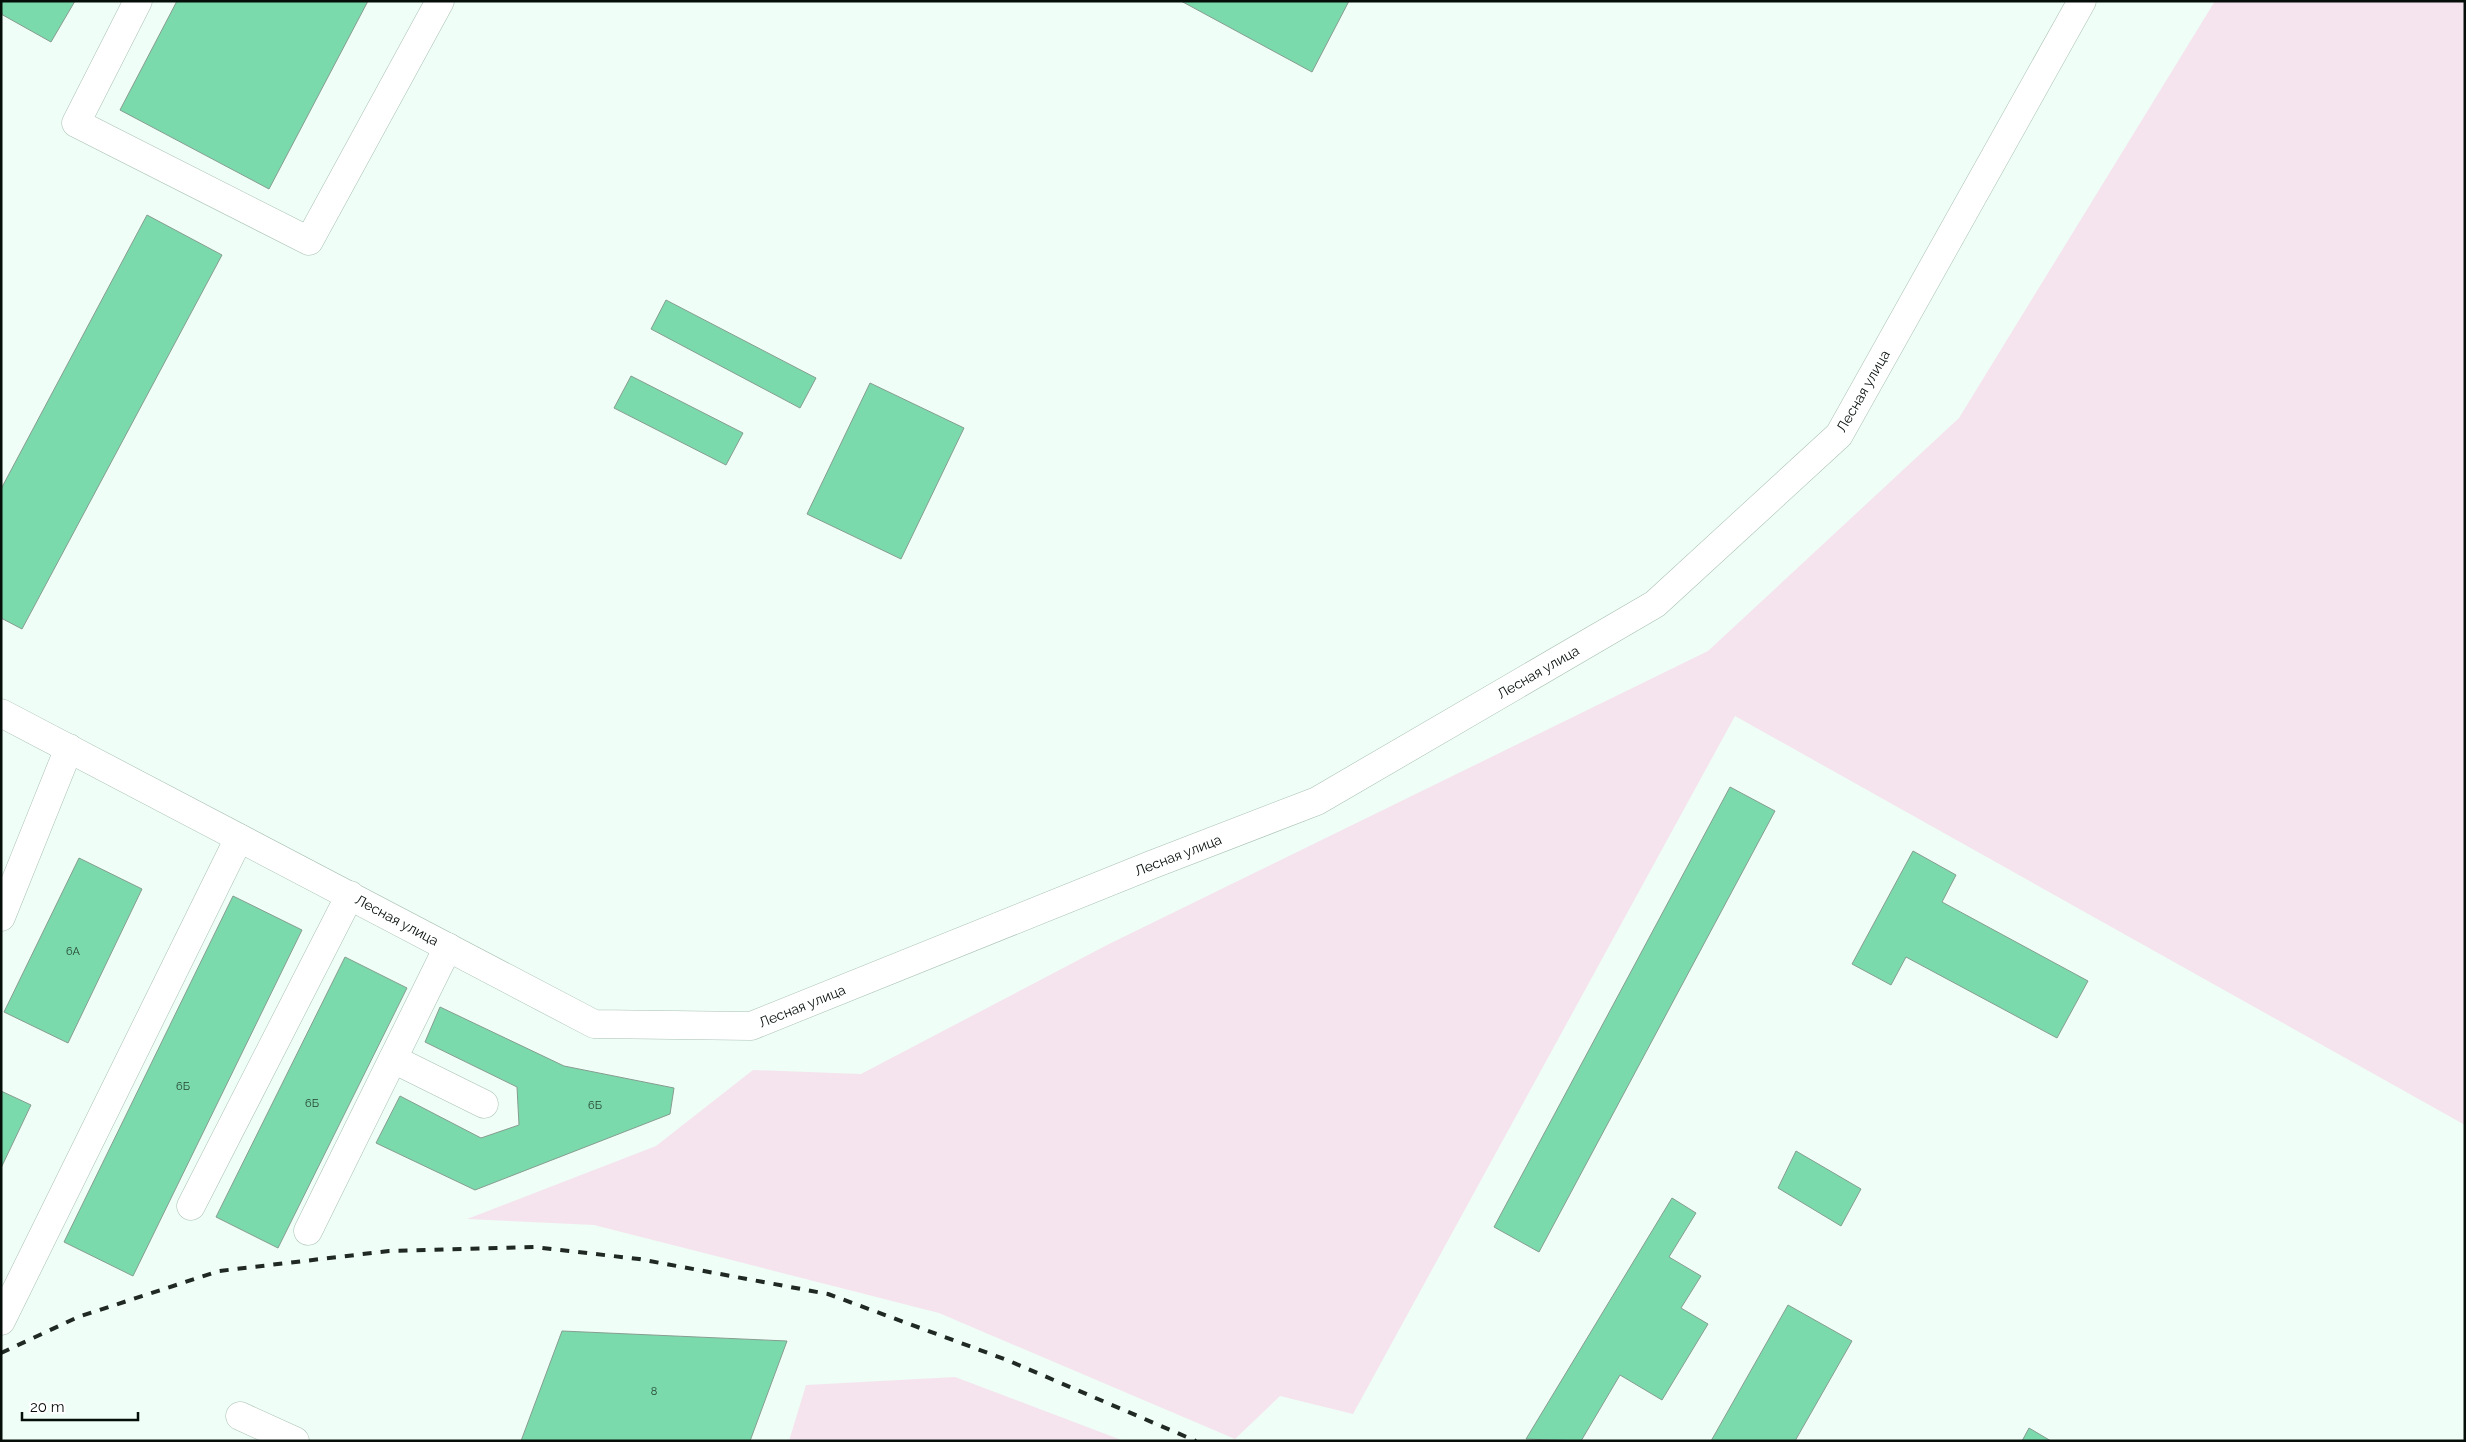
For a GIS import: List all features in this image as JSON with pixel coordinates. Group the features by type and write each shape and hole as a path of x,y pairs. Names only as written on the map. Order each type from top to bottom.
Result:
{"street":[{"path":"138,1 76,123 309,241 440,1"},
{"name":"Лесная улица","path":"1,713 594,1024 752,1026 1133,872 1317,801 1654,604 1839,435 2082,1"},
{"path":"1,917 69,748"},
{"path":"1,1322 239,838"},
{"path":"191,1206 350,895"},
{"path":"308,1231 448,947"},
{"path":"393,1059 484,1104"},
{"path":"240,1416 295,1441"}],"shaded area":[{"path":"2215,1 2465,1 2465,1125 1735,716 1353,1414 1280,1396 1235,1439 939,1313 594,1225 467,1219 656,1146 753,1070 861,1074 1107,945 1708,651 1959,418"},
{"path":"955,1377 1124,1441 789,1441 806,1385"}],"building":[{"path":"1,1 75,1 51,42 1,14"},
{"path":"177,1 368,1 269,189 120,110"},
{"path":"1181,1 1349,1 1312,72"},
{"path":"147,215 222,255 22,629 1,618 1,489"},
{"path":"666,300 816,378 800,408 651,329"},
{"path":"631,376 743,433 726,465 614,408"},
{"path":"870,383 964,428 901,559 807,514"},
{"path":"1730,787 1775,811 1539,1252 1494,1227"},
{"path":"1913,851 1956,875 1942,902 2088,981 2057,1038 1906,957 1891,985 1852,964"},
{"path":"79,858 142,889 68,1043 4,1012"},
{"path":"233,896 302,930 133,1276 64,1242"},
{"path":"345,957 407,988 278,1248 216,1217"},
{"path":"440,1007 564,1066 674,1088 670,1114 475,1190 376,1143 400,1096 481,1138 519,1125 517,1087 425,1042"},
{"path":"1,1091 31,1105 1,1168"},
{"path":"1796,1151 1861,1189 1841,1226 1778,1188"},
{"path":"1672,1198 1696,1213 1669,1257 1701,1276 1681,1308 1708,1324 1662,1400 1620,1375 1581,1441 1526,1439"},
{"path":"1788,1305 1852,1341 1795,1441 1711,1441"},
{"path":"562,1331 787,1341 750,1441 521,1441"},
{"path":"2029,1428 2051,1441 2022,1441"}],"railway":[{"path":"1,1353 78,1317 219,1271 389,1251 534,1247 639,1259 828,1294 1007,1360 1196,1441"}]}
